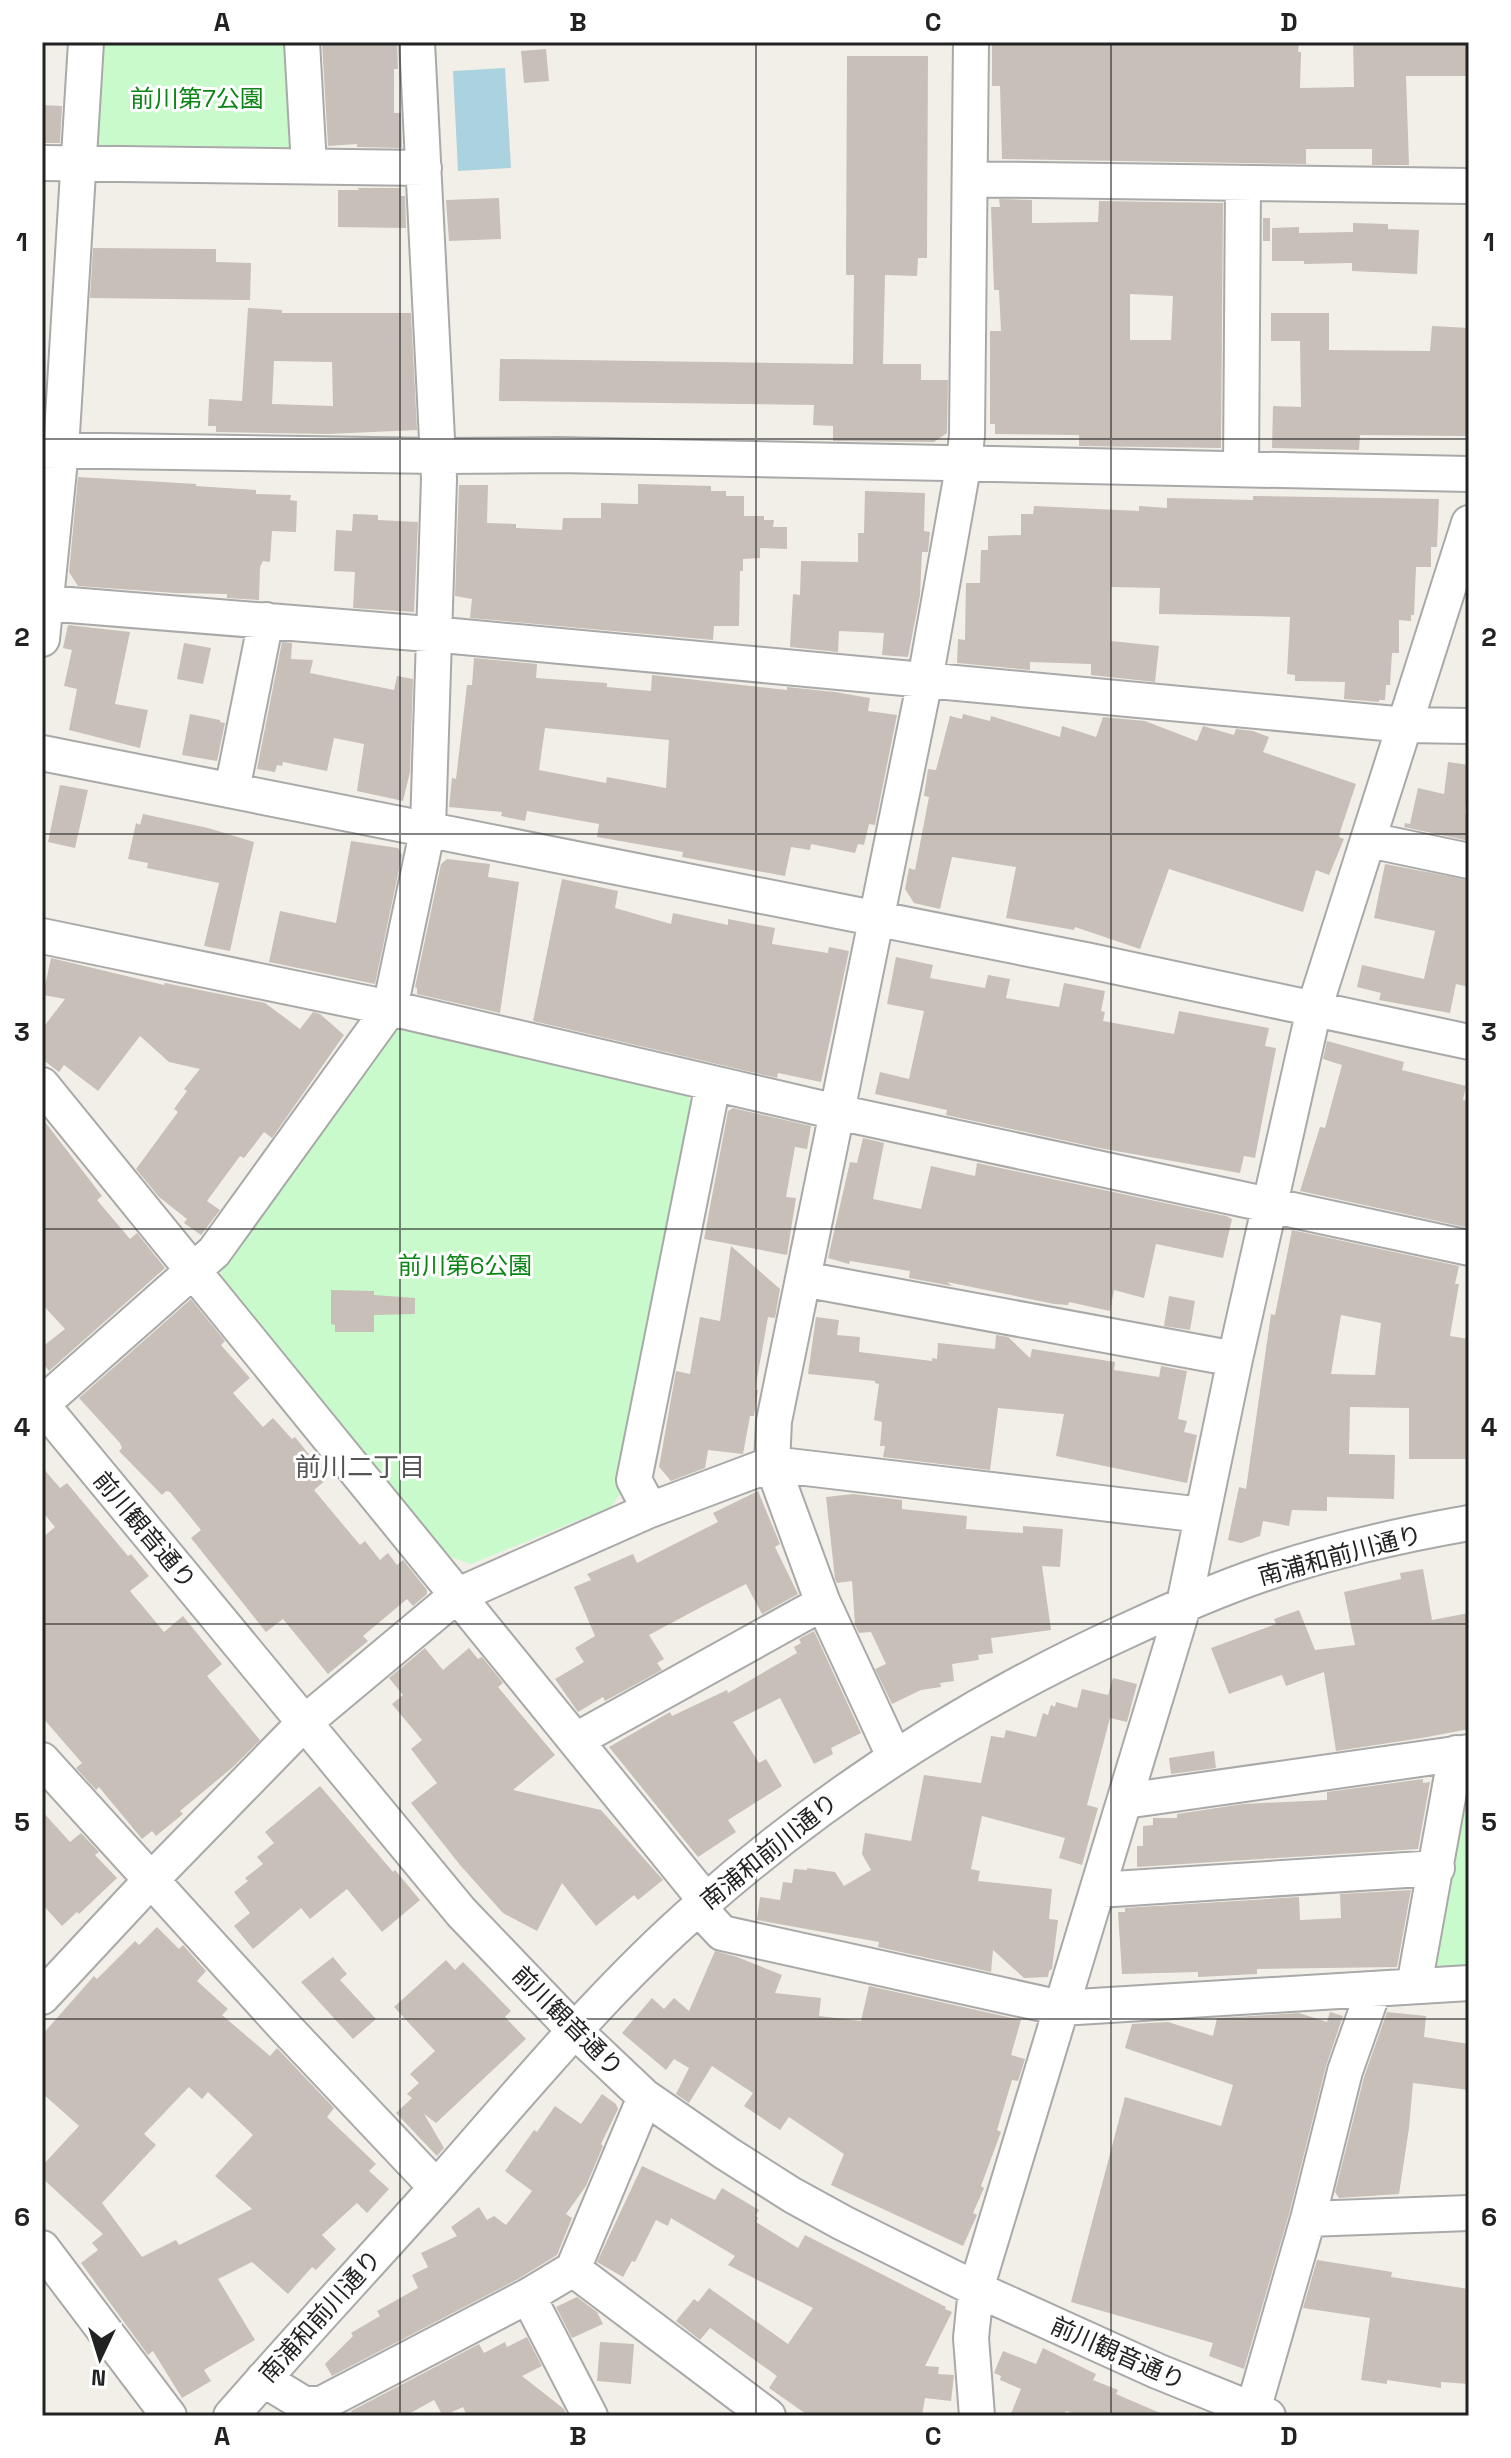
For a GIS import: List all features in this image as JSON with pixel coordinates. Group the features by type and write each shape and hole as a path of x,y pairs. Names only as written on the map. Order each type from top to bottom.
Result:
{"street":[{"path":"42,639 52,450 79,164 86,42"},
{"path":"302,42 309,166"},
{"path":"42,1405 214,1252 390,1008 428,828 434,635 439,456 417,42"},
{"path":"894,1756 823,1603 772,1464 774,1421 925,680 964,462 967,435 971,42"},
{"path":"42,163 424,168"},
{"path":"970,179 1469,186"},
{"path":"1241,469 1243,183"},
{"path":"52,450 559,455 1469,474"},
{"path":"977,2416 971,2338 976,2289 1184,1604 1235,1359 1314,1009 1469,523"},
{"path":"45,603 434,635 1406,725 1469,726"},
{"path":"232,790 266,620"},
{"path":"42,753 1090,961 1469,1042"},
{"path":"1369,840 1469,861"},
{"path":"42,936 390,1008 837,1112 1469,1248"},
{"path":"650,1510 634,1480 713,1084"},
{"path":"42,1085 576,1740 722,1933 1061,2008 1469,1983"},
{"path":"803,1279 1235,1359"},
{"name":"前川観音通り","path":"42,1405 461,1912 574,2030 645,2097 792,2195 976,2289 1157,2371 1260,2413"},
{"path":"42,1997 304,1723 456,1596 650,1510 772,1464 1202,1515"},
{"name":"南浦和前川通り","path":"231,2416 574,2030 702,1904 823,1807 894,1756 990,1698 1087,1648 1184,1604 1263,1574 1343,1550 1469,1523"},
{"path":"576,1740 823,1603"},
{"path":"1125,1801 1463,1753 1414,1986"},
{"path":"42,1760 436,2187"},
{"path":"1098,1890 1437,1868"},
{"path":"1260,2413 1345,2071 1374,1989"},
{"path":"263,2379 304,2404 321,2404 528,2296 573,2269 645,2097"},
{"path":"1308,2219 1469,2213"},
{"path":"42,2248 169,2416"},
{"path":"573,2269 768,2416"},
{"path":"528,2296 590,2416"}],"green space":[{"name":"前川第7公園","path":"98,42 295,42 295,154 99,155 92,145"},
{"name":"前川第6公園","path":"403,1027 683,1091 696,1107 622,1491 611,1507 471,1564 445,1555 220,1280 225,1259 391,1035"},
{"path":"1469,1765 1469,1968 1435,1970 1428,1960"}],"water":[{"path":"505,68 511,168 458,171 453,71"}],"building":[{"path":"322,42 397,42 394,113 401,113 402,148 357,147 357,144 328,146"},
{"path":"992,42 1299,42 1300,88 1354,87 1353,42 1469,42 1469,76 1406,76 1409,165 1372,165 1372,149 1306,149 1306,164 1002,159 1000,86 992,86"},
{"path":"546,49 549,81 524,83 521,51"},
{"path":"847,56 928,56 927,258 918,258 917,276 885,275 883,364 921,364 921,380 948,380 947,433 934,442 833,441 833,426 813,425 814,405 499,401 500,359 853,364 854,275 846,275"},
{"path":"42,105 62,106 60,143 42,143"},
{"path":"401,188 401,196 405,196 406,228 338,227 338,190"},
{"path":"499,198 501,239 449,241 446,200"},
{"path":"999,199 1032,200 1032,223 1098,222 1099,201 1223,203 1221,448 1079,446 1079,435 995,434 995,424 990,424 990,331 1001,331 999,290 994,290 991,207 1000,207","holes":["1130,294 1173,296 1171,340 1130,340"]},
{"path":"1263,218 1270,218 1270,241 1263,241"},
{"path":"1353,223 1388,224 1388,229 1419,230 1417,274 1352,271 1352,263 1272,261 1272,228 1299,227 1299,233 1353,232"},
{"path":"93,248 216,249 216,262 251,263 250,300 90,298"},
{"path":"248,308 282,310 282,313 411,313 417,430 328,434 216,432 216,426 208,426 209,399 242,401","holes":["274,361 332,362 333,406 272,404"]},
{"path":"1271,313 1329,313 1329,350 1430,351 1432,326 1469,328 1469,436 1360,435 1359,450 1272,448 1273,406 1301,407 1300,341 1271,341"},
{"path":"78,477 196,484 256,490 256,494 291,495 290,500 297,501 296,532 272,531 270,562 263,561 260,567 259,600 227,598 227,594 78,586 69,572"},
{"path":"638,484 711,486 711,491 726,491 726,496 744,496 744,516 764,516 764,520 774,520 773,527 787,527 787,549 760,548 760,558 743,559 739,626 714,626 713,640 470,618 472,599 455,596 459,485 488,485 487,523 562,530 563,518 601,518 601,503 638,504"},
{"path":"865,491 925,493 924,531 930,532 928,552 922,552 920,595 908,657 882,655 884,633 839,631 838,652 790,647 793,594 800,595 801,561 858,562 858,533 864,533"},
{"path":"1253,496 1439,499 1437,547 1431,547 1431,567 1416,567 1414,615 1411,615 1411,621 1399,620 1399,653 1392,653 1390,685 1386,685 1385,700 1344,699 1345,682 1295,681 1295,675 1287,674 1290,617 1159,614 1160,588 1111,587 1111,641 1159,646 1155,682 1091,675 1091,664 1030,662 1030,670 957,663 958,639 965,640 966,583 980,583 981,550 988,550 988,536 1021,535 1021,514 1033,514 1034,506 1139,511 1139,506 1167,508 1167,498 1253,500"},
{"path":"353,514 378,515 378,520 418,522 414,612 353,608 355,572 334,571 336,530 352,531"},
{"path":"68,625 130,632 115,704 148,710 140,748 69,730 77,689 64,686 72,650 63,648"},
{"path":"282,642 292,643 291,659 313,660 310,673 394,690 397,676 413,679 410,772 403,801 357,791 364,744 334,738 327,771 283,762 282,766 277,765 275,772 257,769"},
{"path":"184,643 211,648 203,684 177,679"},
{"path":"474,658 537,664 536,678 607,683 607,687 651,691 652,675 870,698 868,711 897,715 875,825 869,824 864,845 858,844 855,853 811,844 810,850 791,847 785,876 682,857 683,852 597,837 599,824 527,811 525,821 501,816 502,812 449,807 452,778 456,779 467,685 472,685","holes":["545,728 669,740 666,788 607,777 606,783 539,770"]},
{"path":"190,714 225,723 217,761 182,755"},
{"path":"963,714 990,721 991,716 1060,737 1062,726 1096,737 1103,717 1145,721 1197,741 1203,726 1234,735 1236,729 1253,731 1269,737 1263,752 1356,784 1340,832 1339,837 1344,839 1329,875 1316,870 1303,912 1169,869 1140,949 1075,927 1074,930 1006,918 1016,867 952,857 940,909 914,903 905,889 909,868 915,870 929,797 924,796 928,769 936,770 950,716 962,719"},
{"path":"1448,762 1469,765 1465,813 1469,814 1469,841 1404,827 1405,823 1410,824 1418,788 1444,794"},
{"path":"60,785 88,790 75,848 48,842"},
{"path":"143,814 254,842 230,951 204,946 219,883 147,868 148,863 128,859 136,823 140,825"},
{"path":"351,841 398,848 402,855 375,984 269,962 280,911 336,923"},
{"path":"447,859 490,864 488,877 519,882 500,1013 417,994 415,987 441,864"},
{"path":"1385,864 1469,880 1469,987 1456,984 1450,1013 1379,1000 1381,993 1357,987 1362,965 1424,979 1435,931 1374,918"},
{"path":"562,879 618,891 615,908 671,924 673,913 728,925 728,919 775,928 772,944 828,953 829,947 849,951 821,1082 778,1073 777,1078 533,1021"},
{"path":"896,957 933,965 930,978 985,988 988,975 1010,979 1006,998 1059,1007 1064,983 1105,991 1101,1011 1105,1012 1103,1021 1174,1034 1179,1011 1269,1028 1265,1046 1276,1048 1255,1158 1244,1156 1240,1173 1099,1148 946,1115 947,1110 875,1094 880,1072 909,1079 924,1011 887,1004"},
{"path":"51,958 164,985 265,1003 300,1029 313,1012 320,1014 344,1035 272,1138 264,1132 244,1158 240,1156 207,1201 220,1210 201,1235 184,1223 187,1219 159,1197 136,1169 178,1112 174,1109 187,1091 184,1089 200,1069 169,1062 140,1036 98,1091 64,1065 59,1072 42,1059 42,1029 65,999 43,995"},
{"path":"1327,1041 1404,1062 1402,1070 1466,1086 1463,1100 1469,1101 1469,1228 1300,1191 1320,1127 1325,1128 1342,1065 1323,1059"},
{"path":"733,1108 811,1126 807,1149 795,1147 786,1197 796,1198 787,1255 704,1239 728,1111"},
{"path":"42,1118 102,1196 97,1200 130,1239 137,1233 165,1268 49,1371 42,1362 42,1347 65,1329 42,1304"},
{"path":"863,1138 884,1143 873,1199 921,1209 931,1166 975,1176 977,1163 1226,1216 1232,1219 1223,1258 1156,1244 1144,1298 1114,1290 1110,1311 909,1278 910,1271 850,1261 849,1264 828,1258 850,1162 857,1163"},
{"path":"1292,1230 1459,1266 1450,1336 1469,1339 1469,1459 1409,1459 1409,1408 1350,1407 1349,1454 1395,1455 1394,1499 1327,1497 1327,1511 1292,1510 1289,1526 1263,1521 1260,1536 1241,1543 1228,1540 1239,1487 1246,1489 1271,1314 1275,1315","holes":["1341,1315 1381,1323 1375,1375 1331,1374"]},
{"path":"731,1246 780,1289 775,1318 768,1317 755,1390 758,1390 754,1416 750,1416 743,1454 708,1450 705,1468 671,1481 659,1467 676,1371 690,1374 700,1317 720,1321"},
{"path":"331,1290 374,1291 374,1295 415,1298 415,1314 374,1315 374,1332 335,1332 335,1325 331,1324"},
{"path":"1169,1296 1195,1301 1190,1330 1164,1326"},
{"path":"191,1299 225,1341 221,1345 250,1378 233,1393 263,1427 273,1418 292,1439 295,1437 328,1478 314,1490 360,1545 365,1541 380,1560 388,1553 397,1565 403,1560 427,1590 427,1594 413,1606 407,1599 363,1636 368,1641 328,1674 283,1619 266,1632 191,1538 201,1530 170,1492 162,1495 119,1451 122,1448 120,1443 79,1398"},
{"path":"816,1317 839,1320 837,1335 860,1337 859,1352 932,1361 932,1358 937,1359 938,1343 995,1349 996,1335 1008,1337 1030,1358 1032,1349 1115,1362 1114,1370 1159,1377 1161,1366 1187,1371 1178,1419 1187,1421 1184,1432 1197,1435 1187,1483 1056,1456 1064,1414 998,1408 990,1470 883,1457 885,1446 880,1446 882,1422 874,1420 879,1384 875,1381 808,1374"},
{"path":"42,1467 60,1488 67,1483 128,1556 131,1554 149,1576 130,1591 164,1632 183,1616 222,1664 207,1676 260,1740 156,1836 152,1831 142,1839 99,1787 96,1790 76,1768 82,1763 42,1717 42,1538 55,1527 42,1511"},
{"path":"758,1491 780,1544 775,1547 798,1594 762,1614 746,1584 649,1635 664,1659 657,1663 662,1670 578,1712 555,1679 584,1662 575,1648 595,1636 574,1587 591,1580 587,1574 633,1554 637,1563 718,1522 713,1513"},
{"path":"853,1494 902,1500 902,1509 967,1516 966,1529 1023,1533 1023,1526 1063,1529 1060,1567 1042,1566 1051,1630 991,1638 993,1653 978,1655 979,1660 952,1664 954,1681 921,1690 892,1704 875,1669 886,1664 871,1632 859,1633 855,1625 852,1581 837,1583 835,1579 826,1497"},
{"path":"1423,1569 1432,1620 1469,1613 1469,1729 1336,1751 1324,1672 1286,1686 1282,1675 1229,1694 1211,1648 1276,1624 1274,1619 1299,1610 1315,1650 1355,1645 1344,1592 1401,1579 1400,1573"},
{"path":"814,1631 861,1733 831,1748 833,1754 814,1764 780,1698 733,1722 759,1763 766,1759 782,1786 728,1820 736,1832 698,1857 609,1747 670,1712 672,1716 727,1690 728,1693 797,1653 794,1647 801,1643 799,1639"},
{"path":"425,1648 443,1670 469,1648 478,1659 482,1657 503,1683 498,1687 555,1755 513,1790 601,1810 663,1880 638,1900 634,1895 596,1926 562,1883 537,1931 503,1913 411,1803 437,1783 411,1749 422,1740 392,1704 403,1695 389,1678"},
{"path":"1113,1678 1137,1684 1127,1722 1110,1718 1087,1805 1098,1808 1082,1865 1059,1858 1065,1838 982,1816 971,1869 980,1871 978,1881 1052,1889 1049,1919 1058,1920 1052,1969 1048,1977 1024,1978 993,1950 991,1972 878,1947 879,1942 757,1920 760,1897 780,1900 783,1882 792,1883 794,1869 835,1872 844,1886 871,1870 862,1854 865,1833 911,1841 924,1775 981,1783 991,1736 1004,1738 1006,1730 1036,1737 1043,1713 1048,1715 1051,1705 1055,1707 1056,1702 1077,1708 1082,1689 1108,1695"},
{"path":"1214,1751 1216,1768 1171,1774 1169,1758"},
{"path":"1423,1779 1423,1783 1430,1782 1418,1849 1137,1867 1137,1846 1143,1846 1143,1826 1153,1825 1153,1818 1177,1818 1177,1814 1243,1804 1327,1800 1327,1792"},
{"path":"320,1786 420,1900 382,1932 347,1889 310,1919 301,1908 253,1949 234,1926 250,1913 234,1892 248,1881 245,1878 263,1864 257,1857 274,1843 265,1832"},
{"path":"42,1811 70,1842 81,1833 99,1852 95,1855 117,1878 62,1926 42,1904"},
{"path":"1411,1890 1397,1967 1257,1969 1257,1974 1198,1977 1198,1972 1122,1974 1118,1912 1125,1912 1125,1908 1299,1897 1300,1920 1341,1918 1340,1894"},
{"path":"157,1927 179,1949 183,1945 206,1971 197,1981 228,2009 222,2015 270,2056 277,2048 334,2108 327,2117 376,2164 369,2171 389,2189 367,2213 357,2203 322,2235 336,2249 316,2270 312,2267 288,2294 252,2262 218,2279 255,2340 204,2370 211,2381 182,2398 153,2351 148,2355 81,2263 98,2250 92,2243 103,2234 42,2178 42,2166 79,2126 42,2093 42,2035 94,1976 97,1979 135,1941 139,1945","holes":["189,2087 202,2099 208,2092 253,2135 215,2176 252,2209 179,2245 176,2240 142,2257 102,2203 156,2145 144,2134"]},
{"path":"715,1951 782,1975 775,1993 821,1998 819,2016 861,2021 869,1986 1021,2020 1011,2055 1025,2059 1018,2081 1012,2080 997,2130 1001,2132 973,2213 977,2215 963,2246 831,2185 844,2154 789,2117 780,2130 744,2106 753,2093 712,2066 689,2103 676,2094 689,2068 674,2059 666,2070 622,2033 652,1998 664,2009 674,1998 689,2011"},
{"path":"333,1957 347,1974 340,1980 376,2019 353,2039 301,1982"},
{"path":"446,1960 455,1970 463,1962 511,2011 505,2017 526,2039 436,2123 424,2114 444,2148 437,2156 396,2113 412,2098 407,2094 419,2083 410,2074 435,2051 394,2007"},
{"path":"1330,2012 1343,2016 1326,2066 1289,2214 1244,2369 1209,2356 1213,2343 1071,2302 1125,2097 1221,2126 1233,2085 1125,2048 1132,2024 1168,2022 1213,2036 1217,2018 1299,2013 1327,2022"},
{"path":"1387,2012 1426,2016 1424,2037 1469,2044 1469,2090 1413,2083 1399,2194 1339,2198 1335,2192 1364,2077"},
{"path":"602,2094 618,2109 586,2186 566,2214 572,2218 557,2255 518,2279 332,2376 325,2364 353,2336 351,2333 380,2316 377,2311 418,2288 412,2275 428,2267 421,2253 457,2236 451,2227 479,2207 487,2220 494,2216 506,2225 532,2191 505,2171 555,2106 581,2124"},
{"path":"642,2166 715,2200 722,2188 759,2210 755,2216 758,2218 756,2222 798,2248 805,2235 946,2307 952,2312 925,2366 939,2367 938,2374 954,2375 951,2401 925,2398 922,2416 809,2416 769,2388 777,2376 710,2328 700,2340 676,2321 694,2299 698,2302 709,2288 788,2344 813,2308 728,2265 735,2256 671,2218 668,2226 656,2220 635,2262 632,2261 623,2277 597,2262"},
{"path":"1317,2260 1392,2272 1391,2277 1469,2289 1469,2384 1441,2382 1441,2388 1387,2380 1387,2384 1361,2380 1370,2318 1303,2308"},
{"path":"577,2297 597,2312 603,2324 572,2338 556,2307"},
{"path":"527,2337 542,2366 522,2376 564,2409 567,2416 467,2416 463,2407 443,2416 434,2400 405,2416 354,2416 351,2411 479,2344 484,2353 505,2342 507,2347"},
{"path":"600,2342 634,2344 631,2384 597,2381"},
{"path":"1043,2348 1096,2374 1093,2380 1118,2390 1116,2394 1167,2416 1080,2416 1066,2411 1064,2416 1010,2416 1021,2389 1000,2380 1001,2376 994,2373 1003,2351 1036,2364"}],"district":[{"name":"前川二丁目","path":"360,1467"}]}
